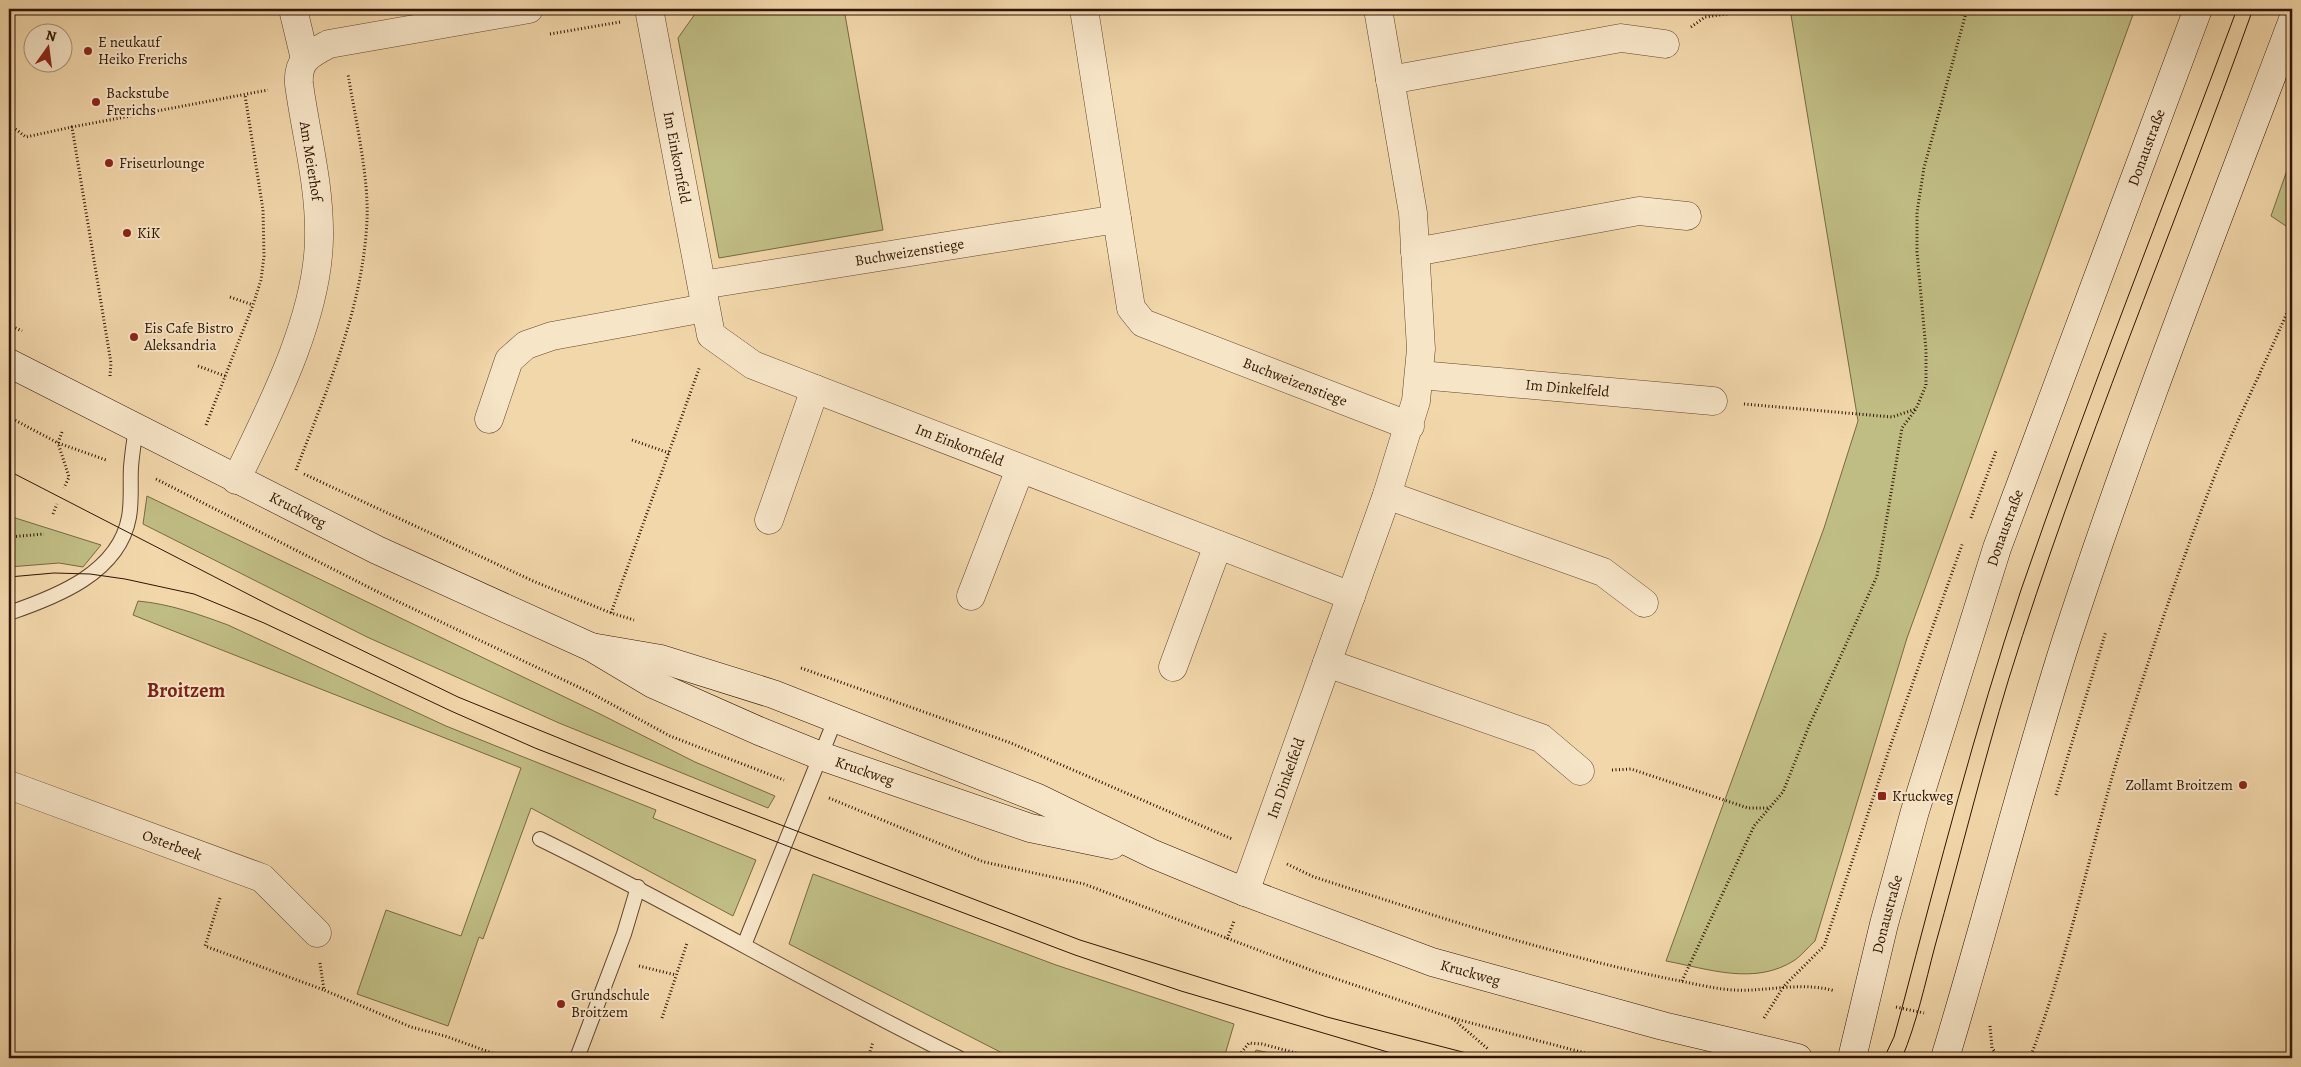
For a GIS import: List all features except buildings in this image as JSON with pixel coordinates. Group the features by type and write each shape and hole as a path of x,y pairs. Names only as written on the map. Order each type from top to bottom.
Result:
{"street":[{"name":"Am Meierhof","path":"236,480 278,391 296,344 317,266 319,239 315,171 294,9"},
{"path":"302,72 329,44 529,9"},
{"name":"Im Einkornfeld","path":"649,9 711,335 753,365 1351,596"},
{"name":"Buchweizenstiege","path":"1084,9 1131,308 1142,323 1410,426"},
{"name":"Im Dinkelfeld","path":"1245,892 1410,426 1420,375 1421,349 1413,213 1378,9"},
{"name":"Donaustraße","path":"1852,1058 1884,924 1915,811 1997,548 2198,9"},
{"path":"1945,1058 2065,644 2108,514 2292,22"},
{"path":"1390,80 1622,38 1665,44"},
{"path":"1416,252 1639,211 1687,216"},
{"name":"Buchweizenstiege","path":"704,296 1117,219"},
{"path":"489,419 509,360 526,345 552,336 704,296"},
{"name":"Kruckweg","path":"9,363 376,550 591,648 653,684 820,756 1030,828 1153,854"},
{"name":"Im Dinkelfeld","path":"1420,375 1713,401"},
{"path":"768,520 815,389"},
{"name":"Im Einkornfeld","path":"971,596 1020,469"},
{"path":"1386,495 1603,572 1644,603"},
{"path":"1173,667 1218,545"},
{"name":"Kruckweg","path":"591,648 661,660 772,694 1038,798 1153,854 1245,892 1432,962 1663,1026 1798,1058"},
{"path":"1327,663 1541,738 1580,771"},
{"name":"Osterbeek","path":"9,785 262,878 317,933"}],"lane":[{"path":"9,613 56,596 107,561 120,543 129,518 131,466 136,429"},
{"path":"744,945 835,720"},
{"path":"540,839 638,887 881,1020 959,1058"},
{"path":"577,1058 616,956 638,887"}],"path":[{"path":"1665,44 1705,17 1762,9"},
{"path":"1945,9 1965,15"},
{"path":"1682,981 1754,826 1783,792 1809,726 1877,576 1902,428 1916,409 1926,385 1926,350 1917,252 1918,212 1924,168 1967,9"},
{"path":"9,127 14,128 26,137 245,95 302,72"},
{"path":"206,425 261,280 265,233 245,95"},
{"path":"72,127 111,363 110,376"},
{"path":"230,297 253,305"},
{"path":"2030,1058 2052,993 2123,740 2166,606 2188,543 2248,396 2292,301"},
{"path":"9,325 26,333"},
{"path":"611,613 711,335"},
{"path":"198,366 226,376"},
{"path":"102,371 119,380"},
{"path":"1713,401 1892,417 1916,409"},
{"path":"9,417 58,443 87,455 131,466 382,594 591,694 670,736 807,788 984,862 1084,884 1316,972 1452,1018 1604,1058"},
{"path":"197,421 533,582 611,613 637,620"},
{"path":"62,432 58,443 69,477 64,488"},
{"path":"632,440 669,453"},
{"path":"53,514 56,504"},
{"path":"9,537 44,534"},
{"path":"2054,801 2107,626"},
{"path":"793,665 1011,743 1259,850 1314,877 1507,939 1682,981 1734,990 1784,986"},
{"path":"1580,771 1631,769 1748,808 1770,808"},
{"path":"212,895 221,898 205,946 324,990 412,1027 445,1036 506,1058"},
{"path":"662,1018 694,918"},
{"path":"317,933 324,990"},
{"path":"616,956 640,966 676,975"},
{"path":"1452,1018 1488,1049"},
{"path":"1989,1020 1992,1048 2000,1058"},
{"path":"1237,1058 1249,1044 1262,1044 1315,1058"}],"shaded area":[{"path":"730,9 844,9 883,230 719,258 678,38 695,14"},
{"path":"1790,9 2135,9 1907,638 1815,941 1795,960 1780,968 1748,974 1715,971 1666,961 1824,528 1858,421"},
{"path":"2292,156 2292,230 2271,216"},
{"path":"147,496 600,714 695,762 775,796 768,808 559,723 367,637 143,524"},
{"path":"9,516 101,545 83,567 59,563 9,567"},
{"path":"138,601 173,607 228,625 446,726 656,810 653,818 756,860 733,916 531,808 483,939 479,937 448,1026 357,994 386,910 461,936 521,768 133,615"},
{"path":"813,874 1056,965 1234,1024 1224,1058 1012,1058 789,944"},
{"path":"1256,1050 1293,1058 1253,1058"}],"tram line":[{"path":"1884,1058 1894,1037 1973,746 2021,590 2100,372 2237,9"},
{"path":"1902,1058 1920,1003 1999,711 2037,593 2096,425 2253,9"},
{"path":"9,471 275,608 458,697 625,765 1080,940 1327,1017 1486,1058"},
{"path":"9,577 54,573 90,574 125,579 194,594 264,623 451,711 535,748 813,856 1075,955 1181,991 1408,1058"}],"place":[{"name":"E neukauf Heiko Frerichs","path":"88,51"},
{"name":"Backstube Frerichs","path":"96,102"},
{"name":"Friseurlounge","path":"109,163"},
{"name":"KiK","path":"127,233"},
{"name":"Eis Cafe Bistro Aleksandria","path":"134,337"},
{"name":"Zollamt Broitzem","path":"2243,785"},
{"name":"Kruckweg","path":"1882,796"},
{"name":"Grundschule Broitzem","path":"561,1004"}],"district":[{"name":"Broitzem","path":"186,690"}]}
